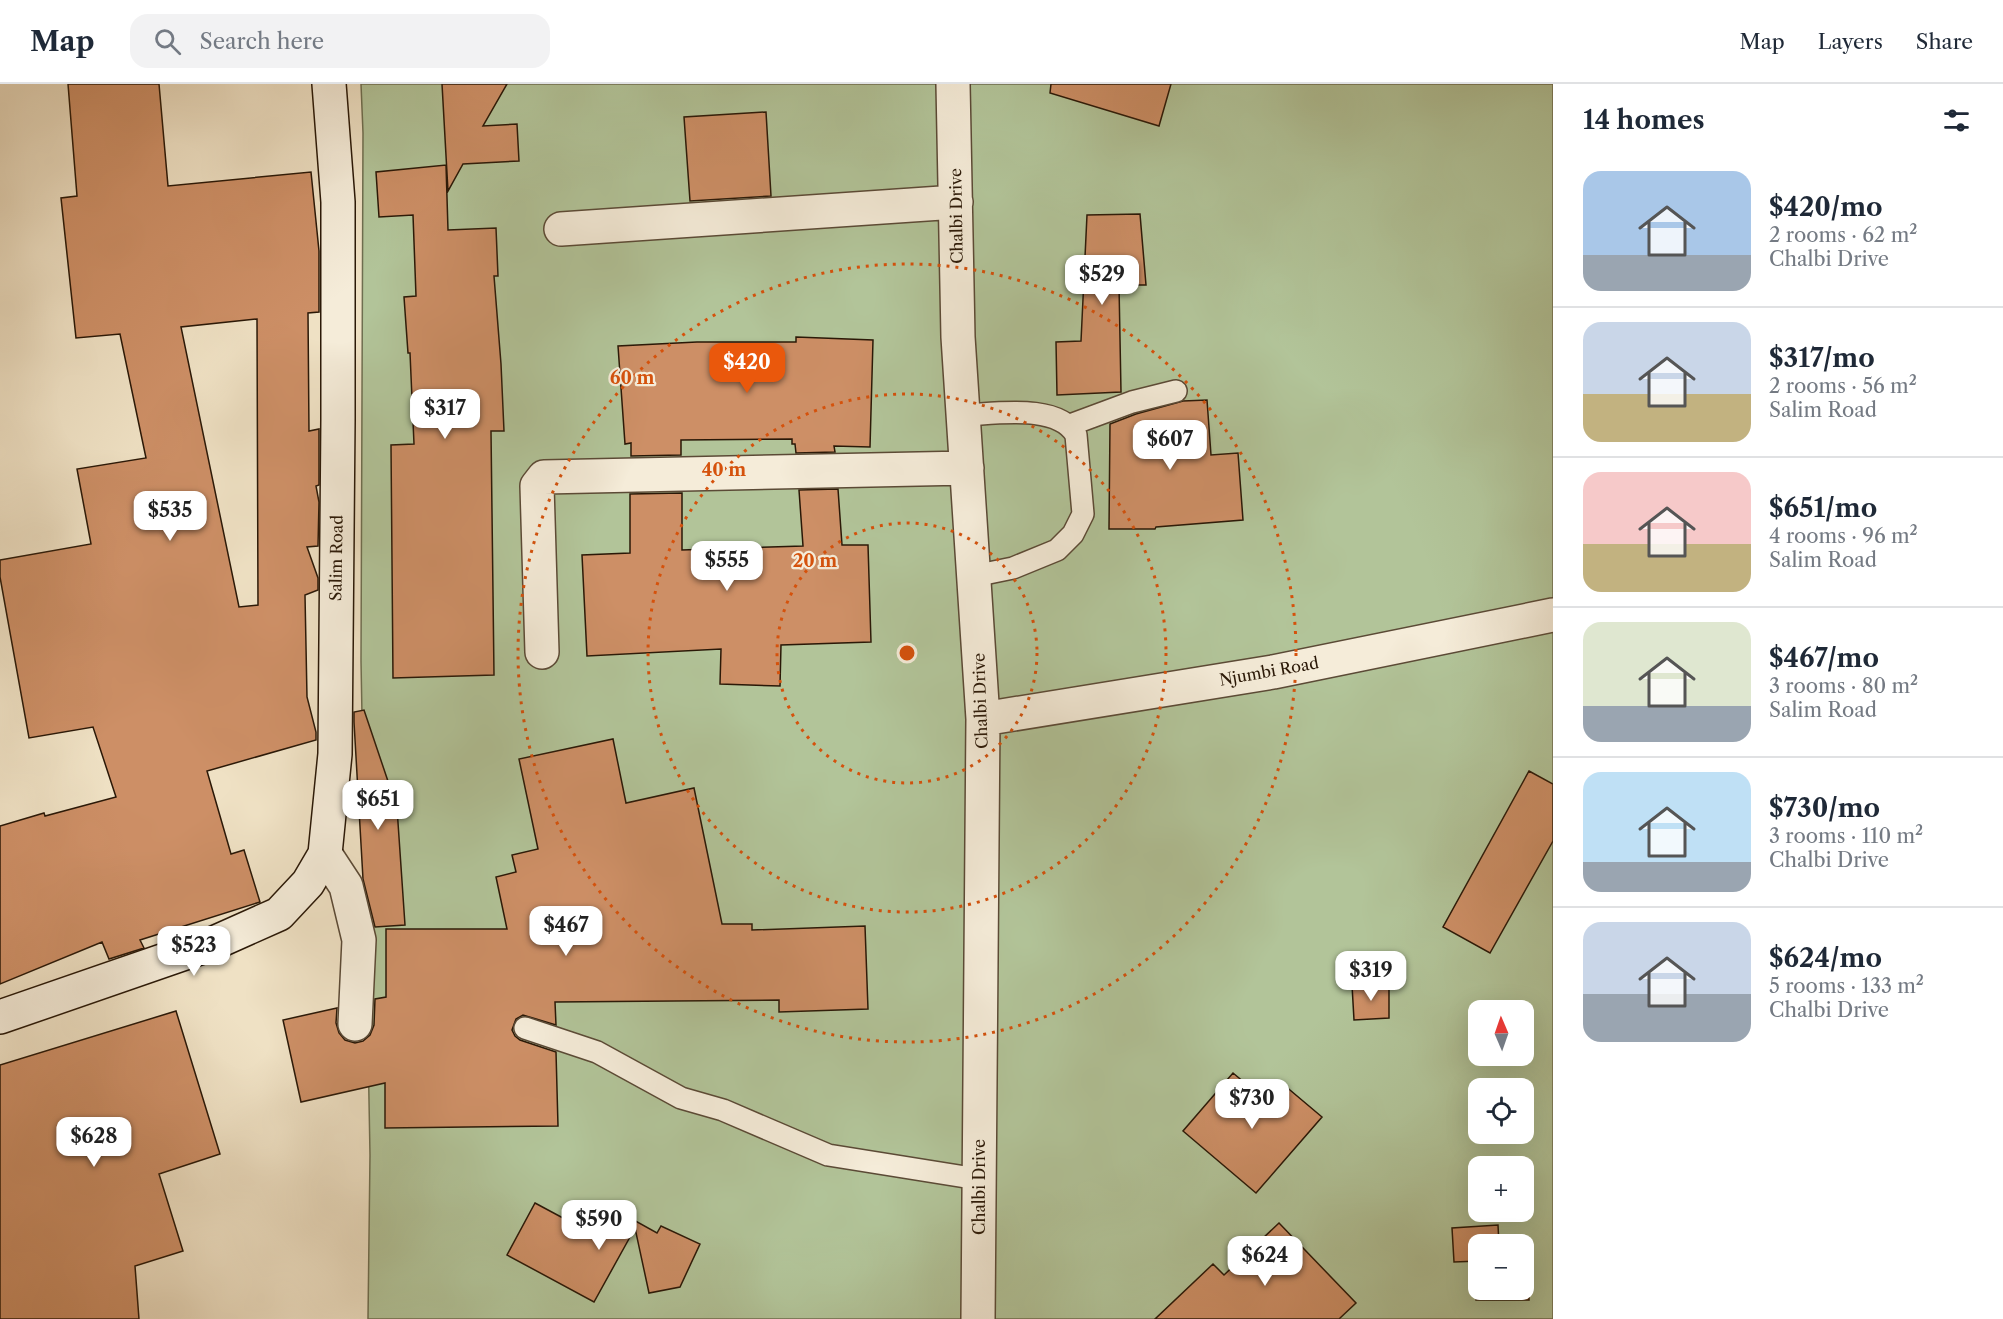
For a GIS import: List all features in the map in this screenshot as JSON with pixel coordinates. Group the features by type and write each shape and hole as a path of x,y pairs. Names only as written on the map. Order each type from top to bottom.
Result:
{"street":[{"name":"Salim Road","path":"325,854 335,754 338,420 338,202 329,84"},
{"name":"Chalbi Drive","path":"953,84 958,338 982,718 978,1319"},
{"path":"561,229 956,202"},
{"path":"543,652 537,486 544,477 967,468"},
{"name":"Njumbi Road","path":"982,718 1273,672 1553,615"},
{"path":"0,1017 214,943 279,914 308,883 325,854 346,886 358,939 355,1024"}],"lane":[{"path":"1070,425 1132,402 1176,391"},
{"path":"963,415 1043,414 1058,418 1070,425 1076,435 1083,514 1073,534 1058,550 1013,568 974,576"},
{"path":"525,1028 597,1052 642,1079 681,1098 723,1110 828,1155 978,1179"}],"green space":[{"path":"361,84 1553,84 1553,1319 368,1319 370,1155 361,661 363,133"}],"building":[{"path":"68,84 159,84 168,186 311,172 319,251 319,312 308,313 309,431 319,429 319,485 316,486 319,502 318,546 307,547 318,578 318,590 305,595 307,697 316,740 207,771 231,854 244,850 260,902 140,940 144,948 109,959 102,942 0,984 0,826 44,813 45,816 116,797 93,727 29,738 0,577 0,560 91,544 77,469 146,458 120,334 76,338 61,198 77,196","holes":["257,319 258,605 239,607 181,327"]},
{"path":"442,84 507,84 483,126 517,124 519,161 463,164 448,191"},
{"path":"1051,84 1171,84 1159,126 1050,93"},
{"path":"766,112 771,196 690,201 684,117"},
{"path":"446,165 448,230 496,228 498,276 494,276 504,431 491,431 494,675 393,678 391,445 414,444 410,353 408,353 404,297 416,296 413,215 379,217 376,172"},
{"path":"1140,214 1146,285 1119,285 1121,392 1057,395 1056,342 1081,341 1087,215"},
{"path":"796,337 873,340 870,447 834,446 835,452 796,453 792,439 681,440 681,455 631,456 631,443 625,444 618,346 697,342 796,342"},
{"path":"1207,400 1211,455 1238,453 1243,520 1156,527 1155,529 1109,529 1110,424 1183,401"},
{"path":"838,489 842,545 868,545 871,642 781,645 780,686 720,684 721,649 587,656 582,555 630,553 630,494 682,493 682,550 803,546 799,490"},
{"path":"364,710 397,808 405,925 375,927 363,879 354,712"},
{"path":"613,739 626,803 694,788 722,924 752,924 752,930 865,926 868,1009 779,1012 779,1000 555,1002 556,1025 523,1015 516,1019 512,1030 520,1040 556,1052 558,1126 385,1128 385,1083 301,1102 283,1020 337,1008 336,1023 339,1033 345,1040 355,1043 363,1041 370,1035 374,1025 375,999 386,997 386,929 507,929 496,877 516,872 512,855 538,849 519,759"},
{"path":"1529,771 1553,784 1553,841 1490,953 1443,927"},
{"path":"1352,985 1389,985 1389,1018 1354,1020"},
{"path":"176,1011 220,1154 159,1174 183,1251 135,1266 139,1319 0,1319 0,1065"},
{"path":"1233,1073 1269,1103 1284,1085 1322,1117 1256,1193 1183,1131"},
{"path":"535,1203 589,1232 605,1204 657,1233 661,1226 700,1244 680,1287 649,1293 635,1228 594,1302 507,1255"},
{"path":"1279,1223 1356,1303 1339,1319 1155,1319 1213,1264 1224,1275"},
{"path":"1498,1225 1498,1234 1468,1234 1468,1261 1454,1262 1452,1228"}]}
